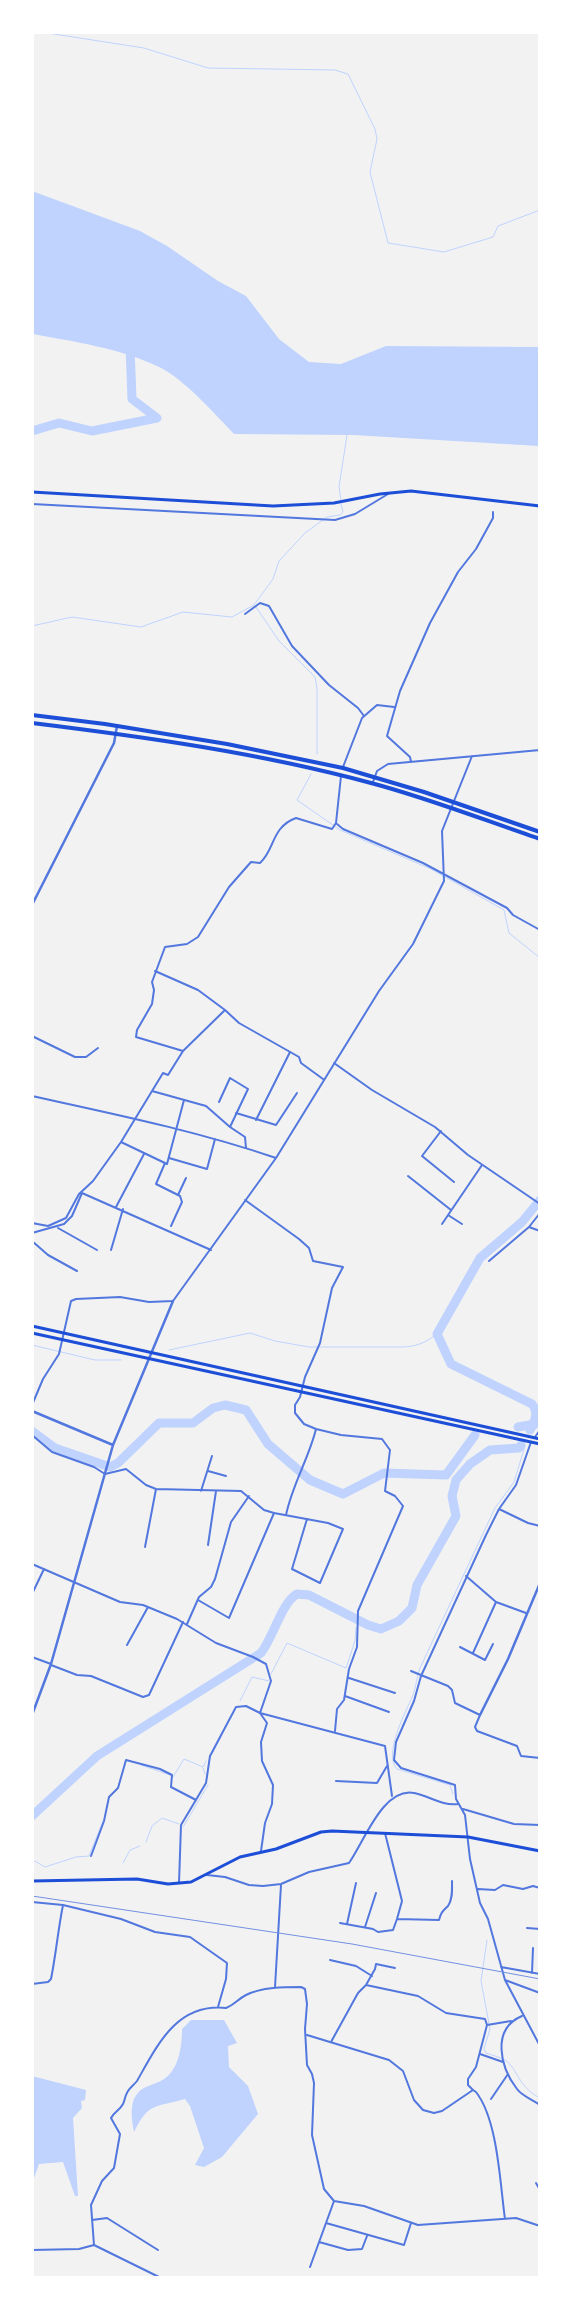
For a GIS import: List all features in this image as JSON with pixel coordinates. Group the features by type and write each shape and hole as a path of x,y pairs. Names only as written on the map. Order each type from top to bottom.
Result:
{"highway":[{"path":"32,715 117,726 227,744 343,768 454,802 540,832"},
{"path":"32,723 116,734 274,760 341,775 372,783 540,839"}],"main road":[{"path":"32,492 272,506 334,503 391,493 432,492 540,506"},
{"path":"32,1326 540,1438"},
{"path":"32,1334 540,1444"},
{"path":"32,1881 137,1879 168,1884 191,1882 240,1857 291,1844 321,1832 368,1832 468,1837 540,1851"}],"street":[{"path":"32,504 335,520 356,514 391,493"},
{"path":"411,762 410,757 387,736 394,707 430,623 451,588 458,572 476,549 493,518 493,512"},
{"path":"244,614 260,603 269,606 292,646 329,685 358,708 364,716"},
{"path":"343,768 364,716 377,706 394,707"},
{"path":"32,905 114,743 117,726"},
{"path":"372,783 382,766 540,750"},
{"path":"32,1715 51,1665 113,1445 173,1301 276,1158 379,991 413,944 444,880 442,831 472,756"},
{"path":"184,1051 136,1037 137,1030 152,1004 154,990 152,982 165,948 187,944 198,938 230,887 251,862 260,863 264,859 276,833 290,820 296,818 306,820 332,829 336,823 341,775"},
{"path":"336,823 343,829 424,863 507,908 513,915 540,930"},
{"path":"155,971 198,990 239,1024 299,1057 301,1063 323,1079"},
{"path":"32,1223 48,1226 61,1222 70,1213 82,1192 121,1142 163,1073 168,1075 184,1051 224,1010"},
{"path":"32,1036 75,1057 86,1057 98,1048"},
{"path":"256,1120 290,1052"},
{"path":"334,1063 372,1090 441,1132 482,1165 540,1204"},
{"path":"219,1102 230,1078 248,1089 230,1127"},
{"path":"152,1091 206,1106 230,1127 246,1137 246,1148"},
{"path":"236,1113 276,1125 297,1093"},
{"path":"32,1096 136,1119 214,1139 276,1158"},
{"path":"171,1226 182,1202 178,1195 156,1184 169,1158 184,1100"},
{"path":"441,1132 422,1156 454,1182"},
{"path":"169,1158 207,1169 214,1139"},
{"path":"121,1142 165,1163"},
{"path":"116,1207 144,1153"},
{"path":"442,1224 482,1165"},
{"path":"408,1176 451,1210"},
{"path":"178,1195 186,1178"},
{"path":"82,1192 211,1250"},
{"path":"32,1234 57,1227 72,1216 82,1192"},
{"path":"245,1200 300,1239 308,1248 313,1261 343,1267 332,1288 318,1350 307,1371 295,1405 296,1413 304,1424 316,1428 341,1435 382,1439 390,1450 385,1491 395,1496 403,1506 358,1615 359,1626 349,1678 345,1696 337,1709 335,1731"},
{"path":"111,1250 123,1209"},
{"path":"489,1261 529,1227 540,1213"},
{"path":"448,1215 462,1224"},
{"path":"57,1227 97,1250"},
{"path":"529,1227 540,1231"},
{"path":"32,1242 48,1255 78,1271"},
{"path":"32,1405 42,1379 61,1349 63,1333 73,1299 120,1297 149,1302 173,1301"},
{"path":"32,1411 113,1445"},
{"path":"286,1515 299,1472 312,1443 316,1428"},
{"path":"535,1438 540,1430"},
{"path":"32,1435 52,1452 105,1472 126,1469 146,1485 156,1489 241,1491 264,1510 328,1523 343,1528 320,1582 292,1569 307,1519"},
{"path":"531,1442 516,1485 499,1509 420,1675 414,1701 396,1742 394,1760 401,1768 453,1783 458,1804 463,1810 470,1859 480,1903 488,1919 505,1980 522,2016 540,2046"},
{"path":"202,1491 212,1456"},
{"path":"208,1471 226,1476"},
{"path":"145,1547 156,1489"},
{"path":"208,1545 216,1491"},
{"path":"187,1624 198,1600 215,1578 231,1522 249,1496"},
{"path":"499,1509 528,1523 540,1526"},
{"path":"198,1600 229,1618 274,1513"},
{"path":"32,1564 120,1602 148,1607 187,1624 216,1643 254,1656 269,1668 271,1681 260,1713"},
{"path":"32,1594 44,1569"},
{"path":"466,1576 496,1602 526,1613"},
{"path":"540,1583 508,1659 475,1727 477,1731 517,1746 521,1756 540,1758"},
{"path":"473,1653 496,1602"},
{"path":"127,1645 148,1607"},
{"path":"32,1657 77,1675 91,1676 143,1696 149,1695 183,1622"},
{"path":"460,1646 485,1660 493,1644"},
{"path":"411,1672 448,1686 452,1690 456,1704 480,1715"},
{"path":"349,1678 395,1692"},
{"path":"345,1696 389,1712"},
{"path":"179,1883 180,1830 206,1783 212,1750 232,1710 240,1705 260,1713 335,1731 385,1746 387,1766 391,1776 389,1784 392,1796"},
{"path":"260,1713 267,1722 261,1742 262,1761 273,1785 272,1804 265,1823 261,1852"},
{"path":"91,1856 104,1821 109,1797 118,1788 126,1760 160,1769 172,1775 171,1786 196,1800"},
{"path":"336,1781 377,1783 387,1766"},
{"path":"205,1875 225,1877 249,1886 281,1884 308,1872 349,1863 392,1796 411,1792 424,1795 440,1803 458,1804"},
{"path":"463,1810 514,1824 540,1825"},
{"path":"340,1923 365,1927 378,1932 393,1930 402,1901 385,1833"},
{"path":"397,1919 439,1920 442,1910 449,1905 452,1895 452,1881"},
{"path":"347,1924 356,1883"},
{"path":"275,1987 281,1884"},
{"path":"477,1889 495,1890 503,1884 523,1890 533,1886 540,1888"},
{"path":"365,1927 376,1893"},
{"path":"32,1902 63,1905 121,1919 155,1932 194,1939 226,1964 226,1979 218,2008"},
{"path":"32,1984 48,1982 51,1979 58,1950 57,1938 63,1905"},
{"path":"528,1928 540,1929"},
{"path":"532,1973 533,1948"},
{"path":"330,1960 356,1966 372,1976"},
{"path":"331,2042 358,1993 372,1976 376,1964 395,1968"},
{"path":"501,1967 540,1974"},
{"path":"505,1980 540,1993"},
{"path":"366,1985 418,1996 440,2011 485,2019 488,2025 476,2068 468,2079 468,2085 478,2095 490,2125 501,2176 505,2219"},
{"path":"94,2245 92,2205 102,2181 114,2168 120,2134 111,2118 114,2112 124,2103 127,2093 136,2082 142,2068 173,2026 185,2015 196,2010 226,2008 235,2000 249,1993 275,1987 302,1987 305,1989 307,2004 307,2065 314,2083 312,2135 324,2189 334,2201 364,2206 411,2223 432,2224 457,2220 485,2222 516,2218 540,2226"},
{"path":"488,2025 512,2021 522,2016"},
{"path":"512,2021 502,2032 500,2049 503,2062 518,2091 540,2105"},
{"path":"307,2035 389,2060 397,2065 403,2071 414,2100 423,2110 434,2113 442,2110 473,2090"},
{"path":"480,2054 503,2062"},
{"path":"491,2099 508,2074"},
{"path":"536,2183 540,2190"},
{"path":"310,2267 334,2201"},
{"path":"92,2220 107,2218 158,2250"},
{"path":"326,2222 404,2245 411,2223"},
{"path":"319,2242 348,2250 362,2249 367,2235"},
{"path":"32,2250 79,2249 94,2245 161,2278"}],"water":[{"path":"32,191 140,231 167,246 218,281 246,296 279,339 309,362 341,364 386,346 539,347 539,446 353,435 234,434 178,379 159,367 113,350 33,334"},
{"path":"191,2020 224,2020 237,2043 228,2046 229,2067 248,2086 258,2114 222,2157 204,2167 195,2165 204,2148 190,2106 185,2099 159,2105 149,2111 139,2122 134,2132 132,2118 134,2098 137,2094 164,2079 173,2069 179,2057 182,2029"},
{"path":"32,2076 86,2090 85,2100 81,2101 82,2108 73,2118 78,2196 75,2196 63,2162 39,2164 33,2181"}],"waterway":[{"path":"41,32 144,48 208,68 335,70 348,74 375,129 377,139 370,172 388,243 444,252 493,237 498,226 540,210"},
{"path":"32,431 59,423 92,431 157,418 132,399 130,346"},
{"path":"341,500 339,487 347,435"},
{"path":"32,626 72,617 141,627 183,612 232,617 254,605 273,579 279,561 305,533 327,517 340,515 343,512 341,504"},
{"path":"256,607 279,641 315,677 317,688 317,754"},
{"path":"311,774 297,800 340,830 431,869 504,910 509,933 540,958"},
{"path":"530,1430 536,1414 532,1404 451,1364 437,1334 480,1258 522,1222 540,1200"},
{"path":"169,1350 250,1333 275,1341 309,1347 406,1347 420,1344 437,1334"},
{"path":"32,1345 95,1360 121,1360"},
{"path":"32,1431 55,1448 110,1467 118,1463 159,1423 193,1423 213,1408 225,1405 246,1410 268,1444 310,1480 343,1494 384,1473 446,1475 475,1435"},
{"path":"518,1427 535,1424"},
{"path":"533,1432 540,1424"},
{"path":"32,1816 97,1756 261,1653 270,1639 282,1612 297,1594 309,1595 368,1625 381,1629 399,1621 412,1608 417,1585 456,1516 452,1496 456,1480 470,1464 490,1450 519,1448 521,1445"},
{"path":"453,1794 450,1785 397,1769 393,1762 394,1743 413,1695 420,1668 495,1508 514,1482 525,1446"},
{"path":"271,1674 287,1643 346,1668 355,1641 356,1628"},
{"path":"240,1701 252,1677 269,1681"},
{"path":"212,1754 221,1737"},
{"path":"173,1777 184,1759 203,1767 206,1761"},
{"path":"141,1765 170,1775"},
{"path":"203,1768 205,1774"},
{"path":"183,1827 208,1785"},
{"path":"146,1842 152,1826 162,1818 179,1824"},
{"path":"32,1864 35,1861 45,1867 76,1857 89,1856 103,1821"},
{"path":"123,1863 130,1850 140,1846"},
{"path":"487,1940 481,1981 490,2029 484,2049 486,2053 505,2060 513,2068 527,2089 540,2098"}],"railway":[{"path":"32,1896 352,1944 540,1979"}]}
